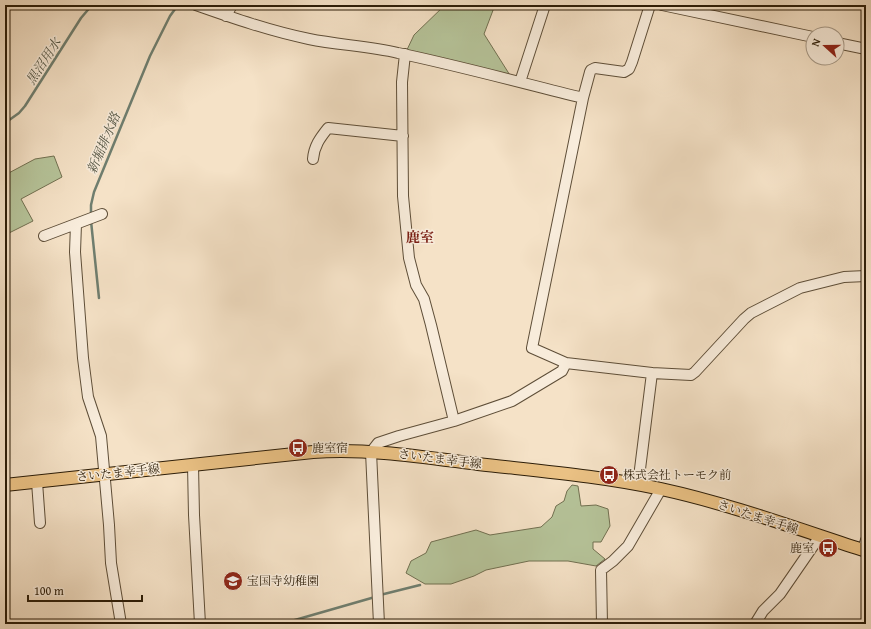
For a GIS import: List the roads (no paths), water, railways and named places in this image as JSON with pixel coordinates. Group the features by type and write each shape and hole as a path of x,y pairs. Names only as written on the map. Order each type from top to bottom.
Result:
{"main road":[{"name":"さいたま幸手線","path":"5,485 313,452 371,452 596,478 661,489 716,503 820,536 865,547"}],"street":[{"path":"196,5 278,32 346,46 374,48 405,54 583,98"},
{"path":"226,16 232,5"},
{"path":"520,82 545,5"},
{"path":"650,5 629,69 624,72 600,68 591,70 583,98 552,256 532,348 566,363 652,373 691,375 751,313 800,288 844,277 866,276"},
{"path":"662,5 805,36"},
{"path":"845,45 866,49"},
{"path":"405,54 402,82 403,196 409,258 416,286 424,299 454,421"},
{"path":"313,159 314,149 328,128 403,136"},
{"path":"44,236 102,214"},
{"path":"80,222 75,252 83,358 88,397 101,436 111,563 121,624"},
{"path":"379,624 371,452 378,443 454,421 516,400 562,371 566,363"},
{"path":"638,485 652,373"},
{"path":"193,465 194,515 200,624"},
{"path":"37,482 40,523"},
{"path":"602,624 600,570 613,561 628,546 661,489"},
{"path":"755,624 764,611 780,594 820,536"}],"waterway":[{"name":"黒沼用水","path":"5,123 19,113 25,106 81,18 92,5"},
{"name":"新堀排水路","path":"91,216 91,205 94,192 150,56 170,16 178,5"},
{"name":"新堀排水路","path":"91,221 99,298"},
{"path":"380,595 420,585"},
{"path":"281,624 375,597"}],"place":[{"name":"鹿室宿","path":"298,448"},
{"name":"株式会社トーモク前","path":"609,475"},
{"name":"鹿室","path":"828,548"},
{"name":"宝国寺幼稚園","path":"233,581"}],"district":[{"name":"鹿室","path":"420,237"}]}
